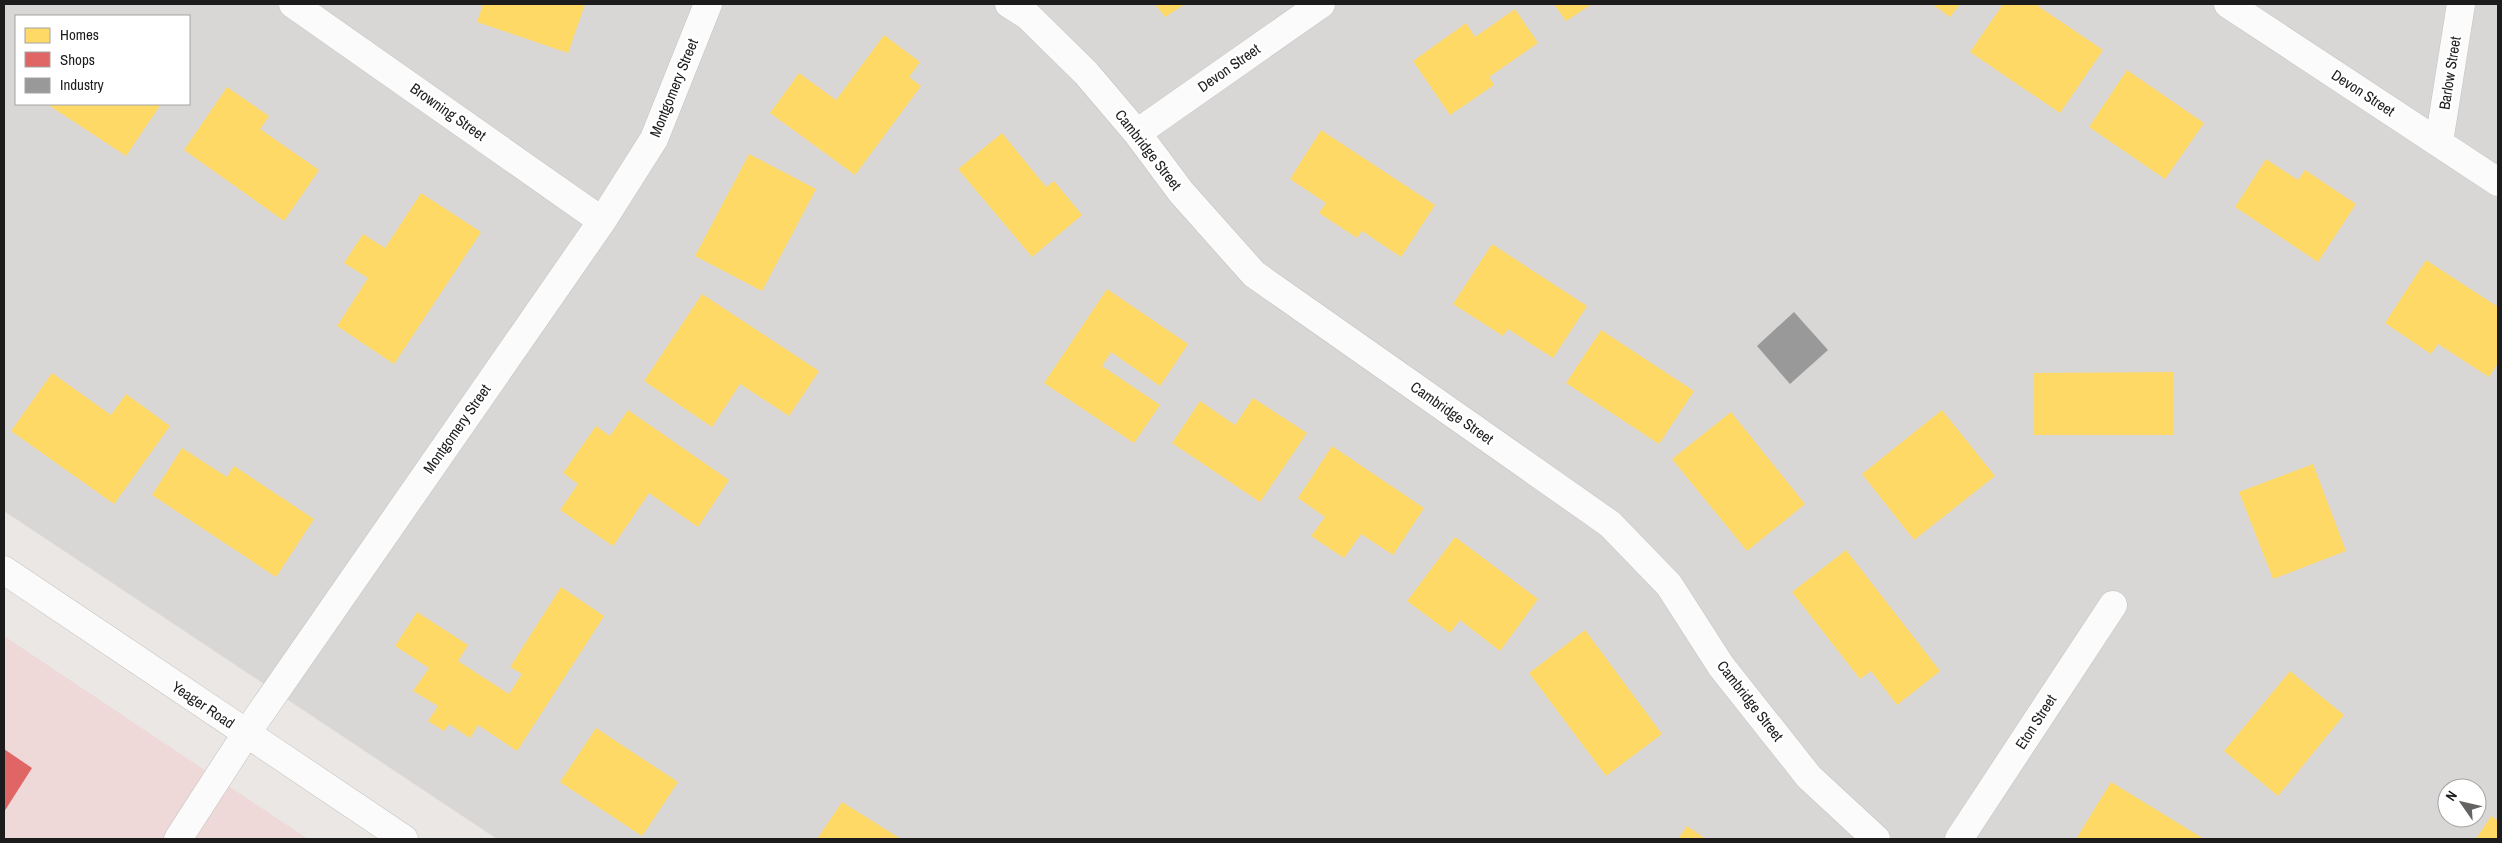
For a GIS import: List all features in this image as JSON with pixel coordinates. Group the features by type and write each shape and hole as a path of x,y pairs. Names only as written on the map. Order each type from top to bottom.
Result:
{"street":[{"name":"Browning Street","path":"293,4 602,221"},
{"name":"Montgomery Street","path":"178,839 246,734 602,221 654,139 708,4"},
{"name":"Cambridge Street","path":"1009,4 1028,16 1086,73 1137,133 1181,192 1254,274 1610,524 1669,585 1721,666 1809,777 1876,839"},
{"name":"Devon Street","path":"1137,133 1321,4"},
{"name":"Devon Street","path":"2228,4 2498,182"},
{"name":"Barlow Street","path":"2439,142 2461,4"},
{"name":"Yeager Road","path":"4,570 404,839"},
{"name":"Eton Street","path":"1959,839 2113,605"}],"shaded area":[{"path":"4,4 2498,4 2498,839 497,839 4,511"},
{"path":"4,636 308,839 4,839"}],"building: Homes":[{"path":"483,4 585,4 568,53 477,22"},
{"path":"1155,4 1185,4 1165,17"},
{"path":"1554,4 1592,4 1566,21"},
{"path":"1932,4 1960,4 1950,17"},
{"path":"2003,4 2035,4 2103,50 2060,113 1970,52"},
{"path":"1515,9 1538,43 1489,77 1494,85 1450,115 1413,61 1466,23 1475,37"},
{"path":"884,35 920,62 909,77 921,86 855,175 770,113 799,73 836,100"},
{"path":"2127,70 2204,123 2165,179 2089,127"},
{"path":"227,87 269,116 260,129 319,170 284,221 184,150"},
{"path":"49,105 160,105 126,156"},
{"path":"1321,130 1435,205 1401,257 1362,231 1357,238 1319,213 1326,203 1290,179"},
{"path":"1002,133 1046,187 1054,181 1082,215 1032,257 958,169"},
{"path":"749,154 816,189 762,291 695,256"},
{"path":"2266,159 2298,180 2305,170 2356,204 2318,262 2235,207"},
{"path":"421,193 481,232 394,364 337,326 368,278 344,263 363,234 385,248"},
{"path":"1492,244 1587,306 1553,358 1508,329 1503,336 1453,304"},
{"path":"2426,260 2498,307 2498,363 2489,377 2438,344 2431,354 2385,323"},
{"path":"1107,289 1188,344 1160,386 1111,352 1102,366 1160,405 1134,443 1044,383"},
{"path":"702,294 819,371 789,416 740,384 712,427 644,381"},
{"path":"1601,330 1694,391 1659,444 1566,383"},
{"path":"2174,372 2174,435 2033,435 2034,373"},
{"path":"52,373 111,415 126,394 170,426 114,504 11,431"},
{"path":"1253,398 1307,433 1260,502 1172,443 1200,401 1235,425"},
{"path":"628,410 729,480 698,527 649,493 613,546 560,510 578,484 563,473 596,426 610,436"},
{"path":"1942,410 1995,476 1914,540 1862,474"},
{"path":"1731,412 1805,504 1747,551 1672,459"},
{"path":"1332,446 1424,508 1393,555 1361,534 1344,558 1311,536 1325,517 1298,498"},
{"path":"182,448 227,477 234,466 314,519 276,577 152,495"},
{"path":"2313,464 2346,551 2273,579 2239,492"},
{"path":"1455,537 1538,599 1500,651 1460,620 1450,633 1407,601"},
{"path":"1846,550 1940,671 1897,705 1871,671 1860,679 1792,592"},
{"path":"561,587 604,616 517,751 478,725 470,738 449,724 444,731 428,721 438,706 413,691 429,668 395,646 417,612 468,645 458,661 509,694 522,674 510,667"},
{"path":"1585,630 1662,734 1606,776 1529,673"},
{"path":"2290,671 2344,715 2278,796 2224,751"},
{"path":"596,728 678,782 642,836 560,782"},
{"path":"2111,782 2204,839 2076,839"},
{"path":"842,802 901,839 817,839"},
{"path":"2491,816 2498,821 2498,839 2476,839 2483,828 2487,828 2487,822"},
{"path":"1687,826 1706,839 1678,839"}],"building: Shops":[{"path":"4,749 32,768 4,812"}],"building: Industry":[{"path":"1794,312 1828,350 1790,384 1757,346"}]}
